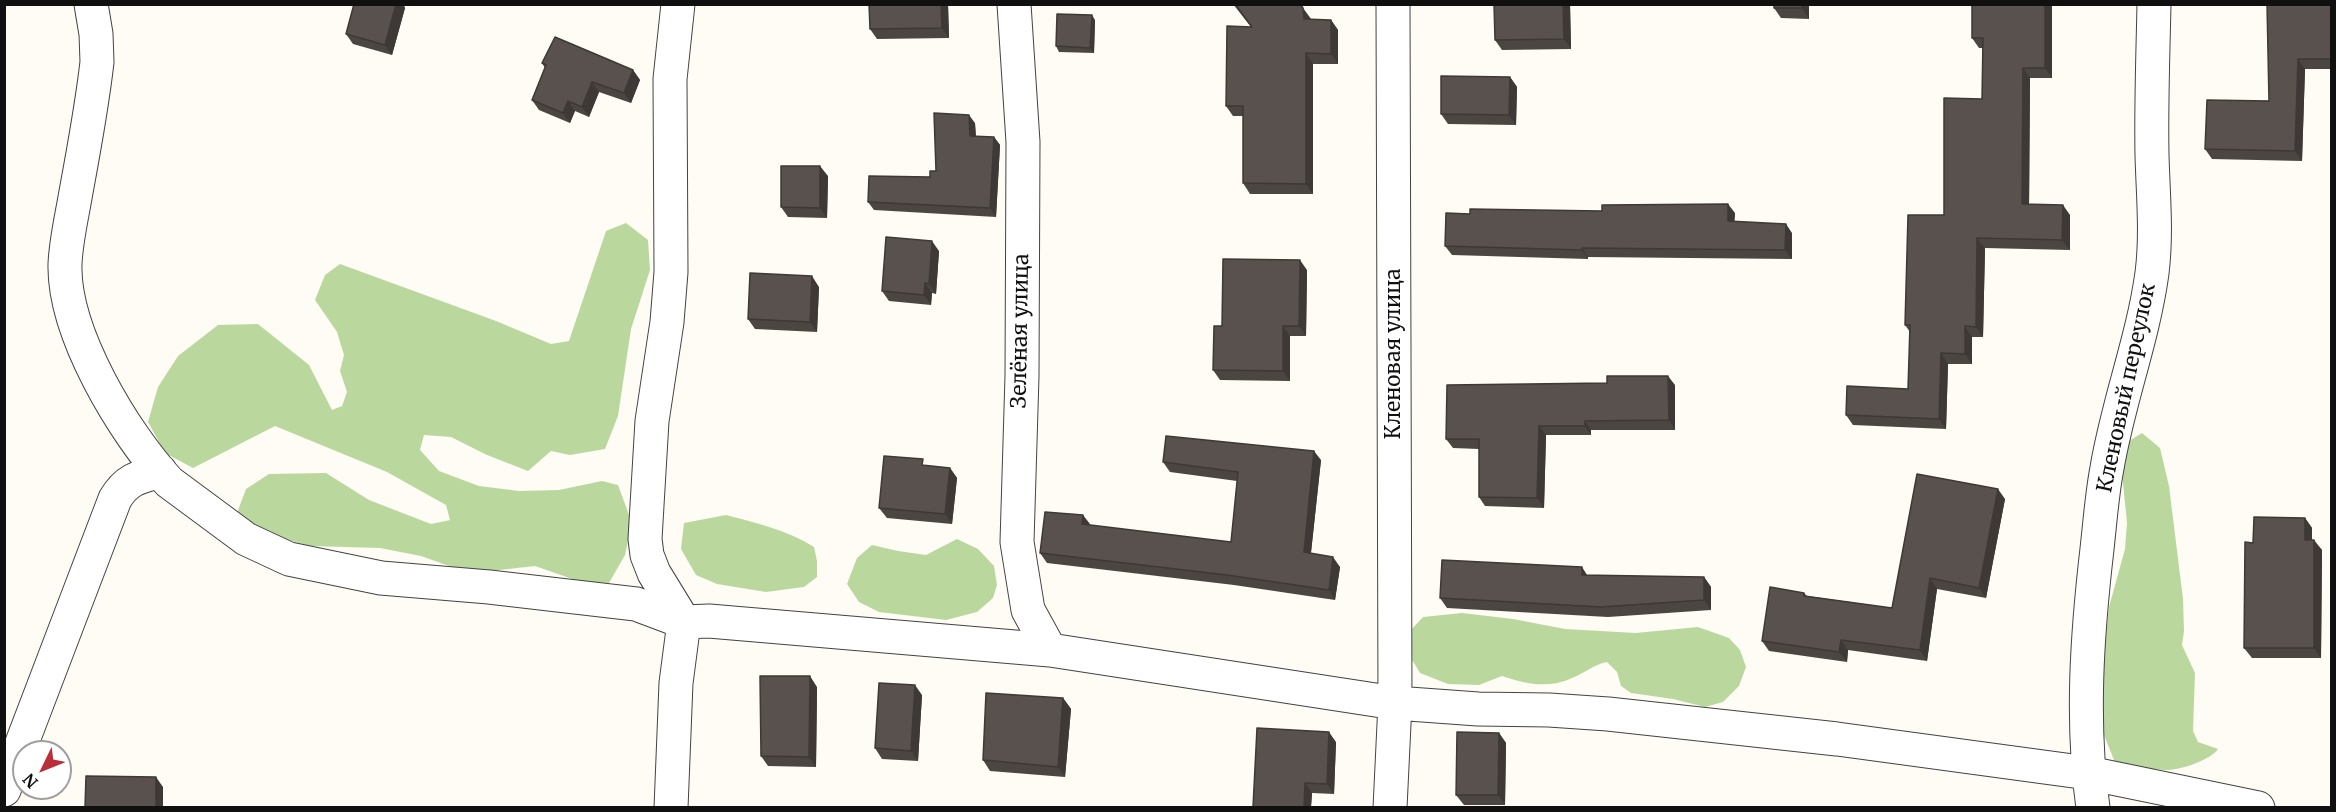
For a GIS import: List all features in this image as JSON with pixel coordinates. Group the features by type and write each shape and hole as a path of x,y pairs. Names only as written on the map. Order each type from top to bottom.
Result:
{"street":[{"path":"91,4 96,34 97,62 65,265 68,302 96,372 138,445 160,471 170,482 246,539 290,559 381,578 489,587 636,604 684,622 720,622 1050,650 1395,703 1608,714 1837,739 2088,773 2258,807"},
{"path":"671,807 679,650 684,622 654,573 647,555 645,539 652,421 672,272 670,79 678,4"},
{"name":"Зелёная улица","path":"1014,4 1023,142 1022,376 1017,542 1028,610 1050,650"},
{"name":"Кленовая улица","path":"1390,807 1395,703 1393,4"},
{"name":"Кленовый переулок","path":"2093,807 2088,773 2086,720 2088,641 2107,468 2127,379 2145,315 2152,271 2155,230 2152,155 2154,4"},
{"path":"4,790 115,499 122,487 132,480 160,471"}],"green space":[{"path":"626,223 648,240 650,270 631,329 618,416 605,449 570,455 551,451 528,471 487,455 451,437 424,435 420,450 439,471 479,486 519,491 559,490 602,481 618,485 632,523 625,555 609,583 578,581 535,566 481,572 452,567 421,556 380,548 310,546 256,531 237,513 246,489 269,474 326,473 369,500 431,524 450,520 446,505 387,472 275,426 193,468 165,453 148,422 158,387 178,356 218,325 258,324 309,365 332,410 342,406 347,392 340,371 344,355 337,332 315,300 325,275 340,264 496,321 551,344 569,341 606,231"},
{"path":"2142,433 2160,448 2169,486 2183,599 2182,645 2195,673 2193,731 2198,742 2218,749 2202,761 2171,770 2116,765 2102,730 2104,651 2109,607 2125,549 2127,523 2122,473 2124,444"},
{"path":"726,515 782,532 814,547 817,577 804,587 766,592 717,584 696,575 681,549 684,523"},
{"path":"957,539 978,549 994,566 997,585 993,598 977,612 946,620 879,612 859,602 847,584 857,558 872,545 926,555"},
{"path":"1462,613 1513,619 1565,629 1636,633 1698,627 1729,638 1740,650 1746,667 1739,686 1723,702 1705,707 1673,699 1631,693 1621,686 1617,672 1607,662 1577,676 1546,684 1528,683 1502,676 1479,685 1448,684 1420,673 1411,658 1409,632 1423,617"}],"building":[{"path":"354,4 396,4 385,45 346,34"},
{"path":"869,4 941,4 942,28 870,29"},
{"path":"1235,4 1300,4 1303,8 1304,19 1331,20 1331,54 1306,53 1306,184 1243,183 1243,106 1226,106 1227,26 1252,27"},
{"path":"1494,4 1563,4 1564,39 1495,40"},
{"path":"1774,4 1802,4 1802,8 1774,8"},
{"path":"1972,4 2045,4 2045,68 2023,68 2022,204 2063,205 2062,240 1977,238 1976,327 1965,326 1965,354 1941,353 1939,419 1846,415 1847,386 1908,389 1910,325 1905,325 1908,215 1944,215 1944,98 1982,99 1983,38 1972,38"},
{"path":"2267,4 2331,4 2331,59 2298,59 2295,151 2205,149 2207,100 2269,101"},
{"path":"1057,14 1092,15 1090,48 1056,46"},
{"path":"555,37 633,70 624,93 592,82 582,107 568,101 563,113 532,100 546,65 542,63"},
{"path":"1441,76 1510,77 1509,115 1441,114"},
{"path":"934,113 969,115 970,136 994,137 990,208 868,202 869,176 930,177 930,171 936,171"},
{"path":"781,166 820,166 820,208 781,207"},
{"path":"1728,204 1728,221 1786,224 1785,250 1582,248 1582,250 1445,246 1446,213 1470,214 1470,209 1602,211 1602,205"},
{"path":"886,237 932,241 929,284 925,283 924,295 882,291"},
{"path":"1223,259 1300,260 1299,326 1283,326 1283,371 1213,370 1214,326 1222,326"},
{"path":"750,273 812,276 810,322 748,319"},
{"path":"1607,376 1668,376 1669,420 1585,421 1585,426 1539,426 1537,498 1479,497 1479,439 1446,439 1447,385 1607,383"},
{"path":"1166,436 1314,451 1304,552 1333,557 1329,590 1227,575 1040,553 1045,512 1083,515 1082,524 1231,542 1238,472 1163,462"},
{"path":"884,456 923,459 922,465 950,468 945,514 879,508"},
{"path":"1917,474 1998,489 1979,588 1930,578 1920,650 1841,640 1839,652 1762,641 1770,587 1804,593 1804,596 1892,608"},
{"path":"2254,517 2305,518 2305,540 2314,540 2314,648 2244,648 2245,542 2253,543"},
{"path":"1442,560 1582,567 1582,575 1704,577 1704,600 1601,607 1440,598"},
{"path":"760,676 810,676 809,757 761,756"},
{"path":"879,683 915,685 911,751 875,748"},
{"path":"986,693 1063,698 1058,767 983,760"},
{"path":"1257,728 1329,732 1327,784 1305,783 1304,807 1253,807"},
{"path":"1457,732 1499,733 1498,795 1456,795"},
{"path":"86,776 156,777 156,807 85,807"}]}
